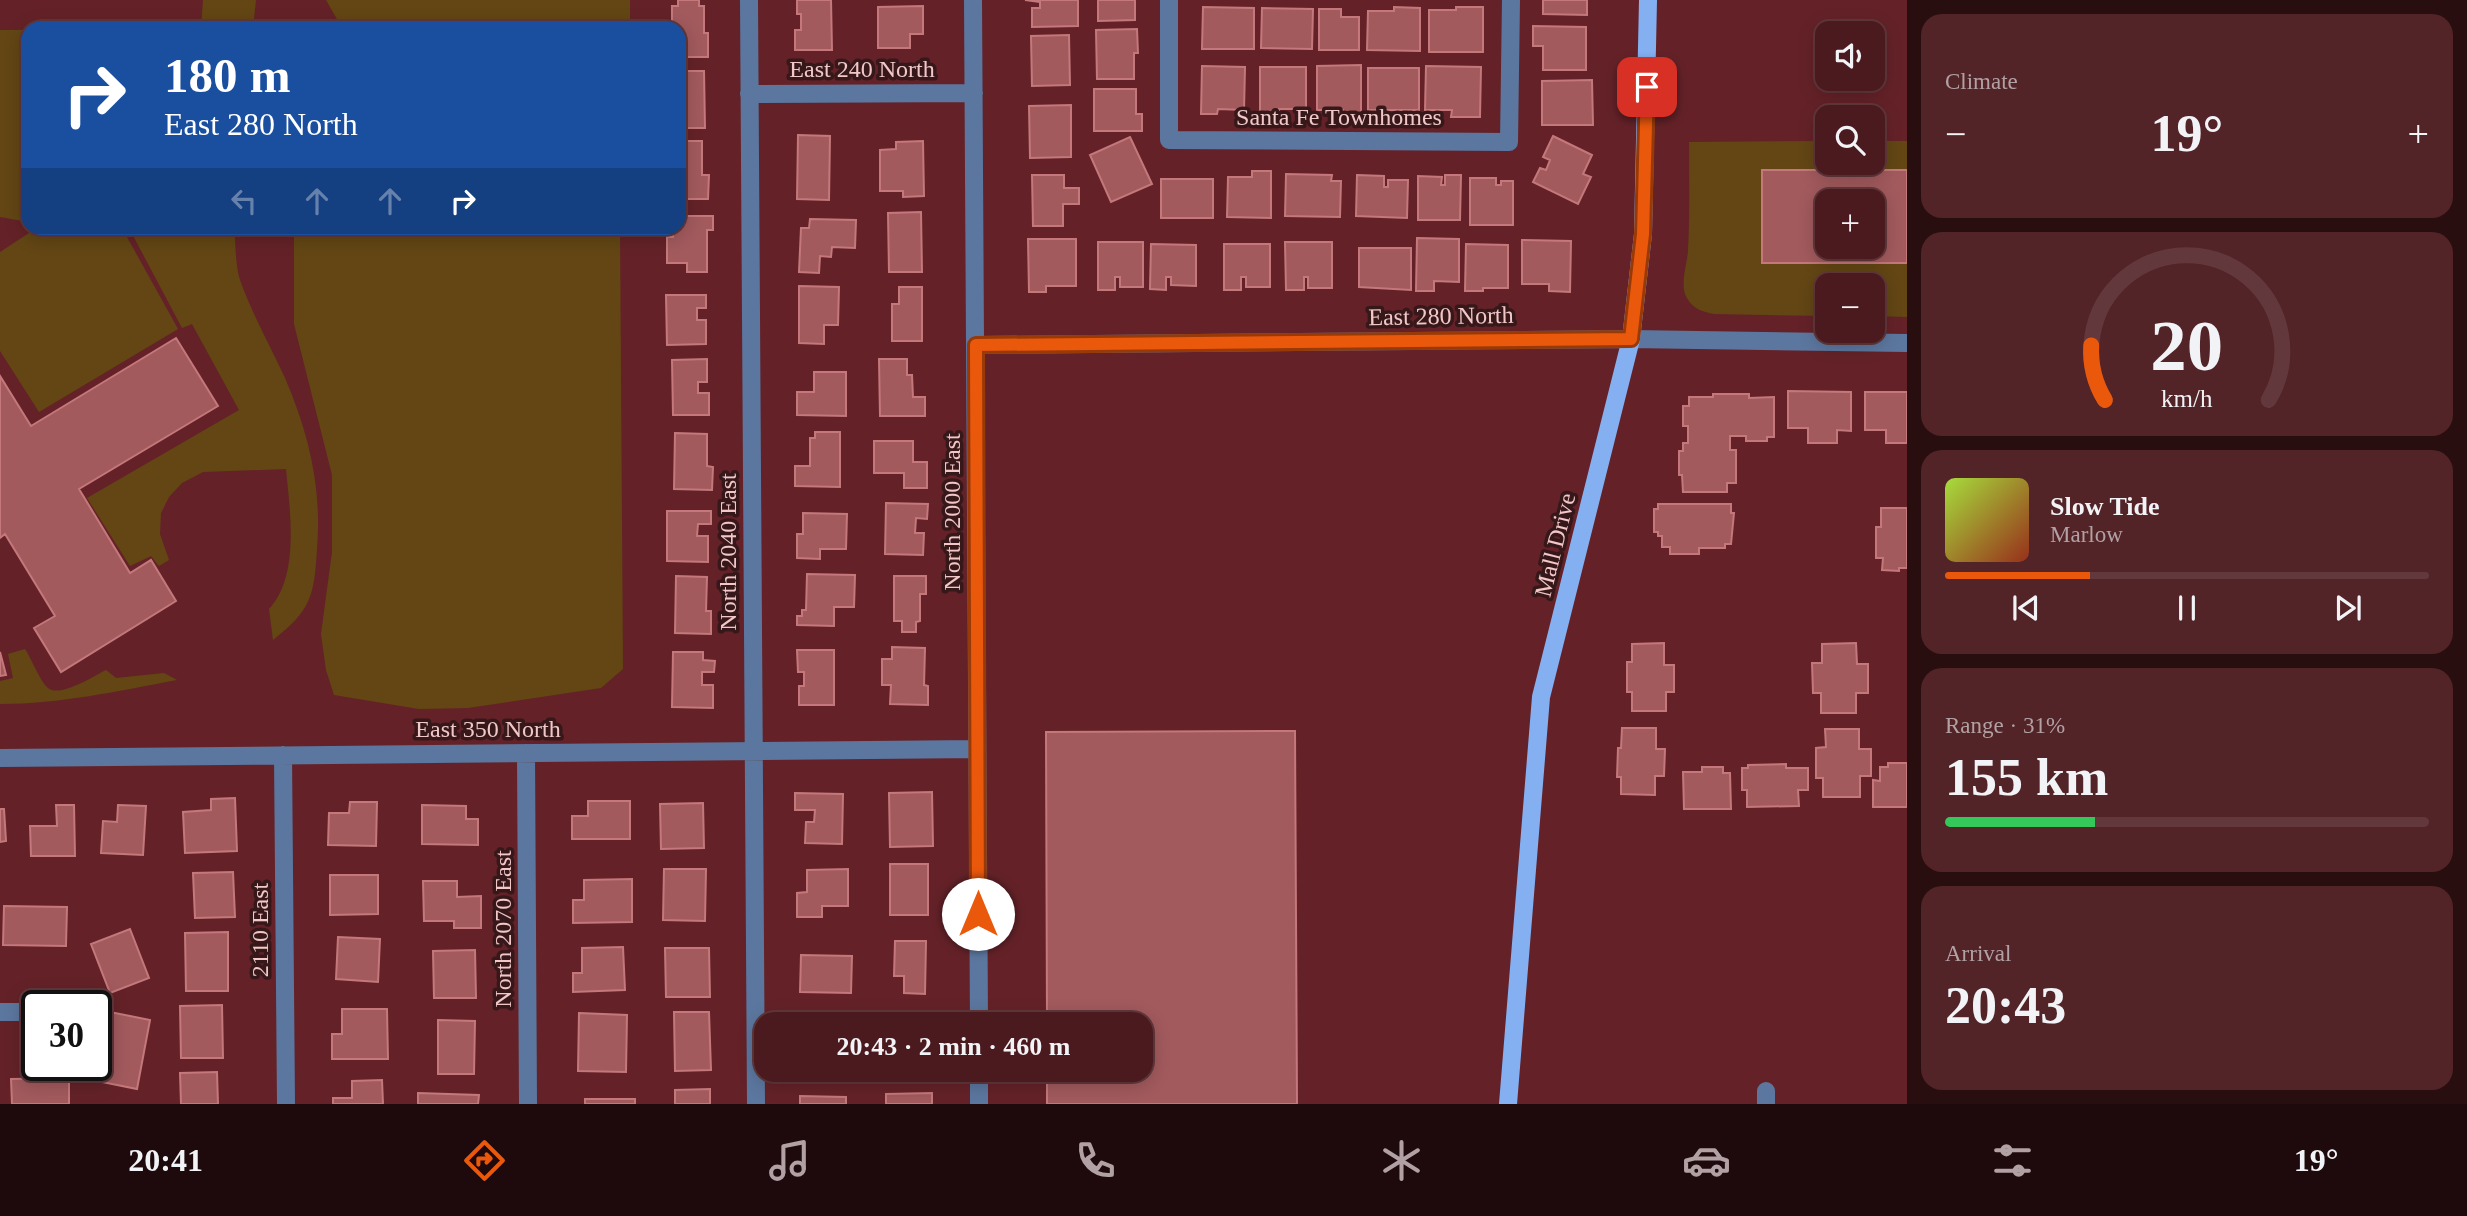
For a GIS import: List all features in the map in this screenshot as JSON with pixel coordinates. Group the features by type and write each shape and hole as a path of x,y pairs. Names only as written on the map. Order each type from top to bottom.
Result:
{"main road":[{"name":"Mall Drive","path":"1508,1104 1541,697 1631,339 1643,234 1648,0"}],"street":[{"name":"North 2040 East","path":"749,0 756,1104"},
{"name":"North 2000 East","path":"973,0 979,1012"},
{"name":"Santa Fe Townhomes","path":"1169,0 1169,140 1509,142 1511,0"},
{"name":"East 240 North","path":"749,94 974,93"},
{"name":"East 280 North","path":"976,345 1631,339 1907,344"},
{"name":"East 350 North","path":"0,758 977,750"},
{"name":"North 2070 East","path":"526,753 528,1104"},
{"name":"2110 East","path":"283,755 286,1104"},
{"path":"0,1012 21,1012"},
{"path":"979,1082 979,1104"}],"shaded area":[{"path":"203,0 256,0 254,21 202,21"},
{"path":"326,0 630,0 630,21 338,21"},
{"path":"0,30 21,30 21,221 0,217"},
{"path":"1815,141 1815,170 1762,170 1762,262 1907,263 1907,317 1885,316 1885,273 1815,273 1815,316 1714,314 1693,306 1687,299 1684,284 1689,237 1689,142"},
{"path":"1885,141 1907,141 1907,170 1885,170"},
{"path":"26,235 126,235 178,329 39,412 0,351 0,252"},
{"path":"133,235 234,235 240,280 285,378 301,420 315,483 318,526 312,591 303,611 273,640 269,609 279,595 285,579 291,542 286,469 203,472 182,483 169,497 161,513 160,534 169,560 159,566 151,556 130,566 87,498 239,410 192,324 182,328"},
{"path":"620,235 623,669 601,688 468,708 419,709 334,695 326,670 321,634 332,552 332,475 294,324 294,236"},
{"path":"25,649 42,681 53,690 77,685 106,670 116,678 164,673 177,680 67,699 0,704 0,681 13,678 8,654"}],"building":[{"path":"678,0 699,0 699,6 704,6 704,33 708,33 708,57 686,57 686,21 672,21 672,6 678,6"},
{"path":"797,0 831,0 832,50 795,50 795,30 801,30 801,14 797,14"},
{"path":"1025,0 1078,0 1078,26 1032,27 1032,8 1040,8 1040,2"},
{"path":"1098,0 1135,0 1135,20 1098,21"},
{"path":"1543,0 1587,0 1587,15 1543,14"},
{"path":"923,6 923,34 910,34 910,48 878,48 878,7"},
{"path":"1203,7 1254,8 1254,49 1202,49"},
{"path":"1394,7 1420,8 1420,51 1367,50 1368,11 1394,11"},
{"path":"1456,7 1483,7 1483,52 1429,52 1429,10 1456,10"},
{"path":"1262,8 1313,9 1312,49 1261,48"},
{"path":"1319,9 1341,9 1341,17 1359,17 1359,50 1319,50"},
{"path":"1533,26 1586,27 1586,70 1543,70 1543,46 1533,46"},
{"path":"1137,29 1138,53 1134,53 1134,79 1097,79 1096,30"},
{"path":"1069,35 1070,85 1032,86 1031,36"},
{"path":"1361,65 1361,114 1343,114 1343,110 1317,110 1317,66"},
{"path":"1202,66 1245,67 1244,110 1218,109 1217,114 1201,114"},
{"path":"1426,66 1481,67 1480,117 1451,117 1452,110 1425,110"},
{"path":"1260,67 1306,67 1306,109 1279,109 1279,116 1260,116"},
{"path":"1368,68 1419,68 1419,110 1368,110"},
{"path":"686,71 704,71 705,128 686,128"},
{"path":"1592,80 1593,125 1542,125 1542,81"},
{"path":"1094,89 1136,89 1136,114 1142,114 1142,131 1094,131"},
{"path":"1071,105 1071,157 1030,158 1029,106"},
{"path":"798,135 830,136 829,200 797,199"},
{"path":"1553,136 1592,155 1583,174 1591,177 1578,204 1533,182 1540,168 1546,170 1550,160 1543,157"},
{"path":"1130,137 1152,184 1111,202 1090,155"},
{"path":"686,141 702,141 702,175 709,175 708,199 686,199"},
{"path":"923,141 924,196 903,197 903,191 880,191 880,150 896,149 896,142"},
{"path":"1762,170 1815,170 1815,175 1885,175 1885,170 1907,170 1907,263 1762,263"},
{"path":"1252,171 1271,171 1271,218 1227,217 1228,177 1252,177"},
{"path":"1286,174 1332,175 1331,181 1341,181 1340,217 1285,216"},
{"path":"1032,175 1064,175 1064,188 1079,188 1079,204 1063,204 1063,226 1033,226"},
{"path":"1357,175 1384,176 1384,187 1388,187 1388,180 1408,180 1407,218 1356,216"},
{"path":"1445,175 1461,175 1460,220 1418,220 1418,176 1442,177 1441,185 1445,185"},
{"path":"1470,178 1496,178 1496,185 1501,185 1501,181 1513,181 1513,225 1470,225"},
{"path":"1161,179 1213,179 1213,218 1161,218"},
{"path":"921,212 922,272 889,272 888,213"},
{"path":"686,216 713,216 713,230 707,230 707,272 687,272 687,263 667,263 667,237 686,235"},
{"path":"810,219 856,220 855,248 832,247 831,257 820,256 819,273 799,272 801,228 809,228"},
{"path":"1417,238 1459,239 1459,282 1434,281 1434,291 1416,291"},
{"path":"1028,239 1076,239 1076,286 1046,286 1046,292 1029,292"},
{"path":"1522,240 1571,241 1570,292 1549,291 1549,284 1522,284"},
{"path":"1098,242 1143,242 1143,287 1120,287 1120,277 1115,277 1115,290 1098,290"},
{"path":"1285,242 1332,242 1332,288 1308,288 1308,277 1304,277 1304,290 1286,290"},
{"path":"1151,244 1196,245 1196,286 1171,285 1171,277 1166,277 1166,290 1150,289"},
{"path":"1224,244 1270,244 1270,287 1246,287 1246,277 1241,277 1241,290 1224,290"},
{"path":"1466,244 1508,245 1508,288 1465,291"},
{"path":"1359,248 1411,248 1411,290 1359,287"},
{"path":"799,286 839,287 838,325 824,325 824,344 799,343"},
{"path":"899,287 922,287 922,341 892,341 892,304 899,304"},
{"path":"666,295 706,295 706,308 697,308 697,320 706,320 706,344 667,345"},
{"path":"176,338 218,406 79,489 130,573 151,560 176,601 61,672 34,628 55,616 5,534 0,538 0,376 31,426"},
{"path":"707,359 707,382 698,382 698,393 709,393 709,415 673,415 672,360"},
{"path":"879,359 907,359 907,375 912,375 913,397 925,397 925,416 880,416"},
{"path":"814,372 846,372 846,416 797,415 797,392 814,392"},
{"path":"1788,391 1851,392 1851,431 1837,430 1837,443 1808,443 1808,428 1788,428"},
{"path":"1865,392 1907,392 1907,443 1886,443 1886,430 1865,430"},
{"path":"1713,394 1749,394 1749,398 1774,397 1774,437 1767,437 1767,441 1746,441 1746,436 1730,436 1730,450 1736,450 1736,483 1727,483 1727,492 1683,492 1682,475 1679,475 1679,451 1683,451 1683,443 1688,443 1688,426 1683,426 1683,406 1689,406 1689,397 1713,397"},
{"path":"815,432 840,432 840,487 795,486 795,466 810,466 810,438 815,438"},
{"path":"675,433 707,434 707,466 713,467 712,490 674,489"},
{"path":"874,441 913,441 913,462 927,462 927,488 904,488 904,473 874,473"},
{"path":"886,503 928,504 927,519 916,518 915,533 924,533 923,555 885,554"},
{"path":"1658,504 1731,504 1731,513 1734,513 1731,544 1725,544 1725,548 1699,548 1699,554 1670,554 1670,547 1662,547 1662,536 1654,532 1654,509 1658,509"},
{"path":"1881,508 1907,508 1907,568 1899,568 1899,571 1882,570 1883,558 1876,558 1876,527 1881,527"},
{"path":"667,511 711,511 711,524 698,524 697,536 708,536 708,562 667,561"},
{"path":"803,513 847,514 846,549 820,549 820,559 797,558 797,534 803,534"},
{"path":"807,574 855,575 854,607 834,607 834,626 797,625 797,616 802,616 802,610 806,610"},
{"path":"676,576 707,577 706,611 711,611 711,634 675,633"},
{"path":"894,576 926,576 926,594 920,594 920,621 916,622 916,632 902,632 902,621 894,621"},
{"path":"1664,643 1664,665 1674,665 1674,692 1666,692 1666,711 1632,711 1632,692 1627,692 1627,662 1632,662 1632,644"},
{"path":"1856,643 1857,664 1868,664 1868,693 1856,693 1856,713 1821,713 1821,693 1813,693 1812,663 1822,663 1822,644"},
{"path":"892,647 925,648 924,685 928,686 928,705 890,704 891,685 882,685 882,659 892,659"},
{"path":"797,650 834,650 834,705 799,705 799,686 804,686 804,672 798,672"},
{"path":"0,652 6,675 0,676"},
{"path":"673,652 703,652 703,660 715,661 714,672 702,672 702,685 713,685 713,708 672,707"},
{"path":"1622,728 1656,728 1656,749 1665,749 1664,776 1655,776 1655,795 1621,794 1621,777 1617,777"},
{"path":"1825,729 1859,729 1859,749 1871,749 1871,776 1860,776 1860,797 1823,797 1823,778 1816,778 1816,748 1826,747"},
{"path":"1295,731 1297,1104 1047,1104 1047,1082 1153,1082 1153,1012 1047,1012 1046,732"},
{"path":"1888,763 1907,763 1907,807 1873,807 1873,780 1880,781 1880,767 1888,767"},
{"path":"1786,764 1786,768 1808,768 1808,790 1798,790 1799,806 1747,807 1747,790 1742,790 1742,768 1748,768 1748,765"},
{"path":"1702,767 1723,767 1723,773 1730,773 1731,809 1684,809 1683,772 1702,772"},
{"path":"932,792 933,846 890,847 889,793"},
{"path":"795,793 843,794 842,844 805,843 806,822 814,822 815,810 795,810"},
{"path":"235,798 237,851 185,853 183,812 211,810 211,799"},
{"path":"588,801 630,801 630,839 572,839 572,816 588,816"},
{"path":"350,802 377,802 376,846 328,845 329,813 349,813"},
{"path":"703,803 704,848 661,849 660,804"},
{"path":"56,805 74,805 75,856 31,856 30,826 57,826"},
{"path":"118,805 146,806 143,855 101,853 103,821 117,822"},
{"path":"422,805 466,806 466,819 478,819 478,845 422,844"},
{"path":"0,809 4,809 6,841 0,842"},
{"path":"890,864 928,864 928,915 890,915"},
{"path":"664,869 706,869 705,921 663,920"},
{"path":"848,869 848,906 822,906 822,917 797,917 797,893 807,892 807,870"},
{"path":"233,872 235,917 195,918 193,873"},
{"path":"330,875 378,875 378,914 330,915"},
{"path":"632,879 632,922 573,923 573,900 584,900 584,880"},
{"path":"423,881 457,881 457,897 481,896 481,928 454,928 454,921 424,921"},
{"path":"4,906 67,907 66,946 3,945"},
{"path":"130,929 149,978 112,992 91,944"},
{"path":"228,932 228,991 186,991 185,933"},
{"path":"338,937 380,939 378,982 336,979"},
{"path":"895,941 926,941 925,994 904,993 904,976 894,976"},
{"path":"623,947 625,990 573,992 573,973 582,973 582,948"},
{"path":"665,948 709,948 710,997 666,997"},
{"path":"475,950 476,998 434,998 433,951"},
{"path":"801,955 852,956 851,993 800,992"},
{"path":"222,1005 223,1058 181,1058 180,1006"},
{"path":"342,1009 387,1009 388,1059 332,1059 332,1034 342,1034"},
{"path":"112,1012 150,1020 137,1089 102,1082 112,1081"},
{"path":"674,1012 709,1012 711,1070 675,1071"},
{"path":"579,1013 627,1015 626,1072 578,1071"},
{"path":"438,1020 475,1021 474,1074 438,1074"},
{"path":"217,1072 218,1104 181,1104 180,1073"},
{"path":"11,1079 69,1081 69,1104 12,1104"},
{"path":"382,1080 383,1104 333,1104 333,1098 352,1098 352,1081"},
{"path":"710,1089 710,1104 675,1104 675,1090"},
{"path":"418,1093 479,1095 478,1104 418,1104"},
{"path":"932,1093 932,1104 886,1104 886,1094"},
{"path":"800,1096 846,1097 846,1104 800,1104"},
{"path":"585,1099 635,1099 635,1104 585,1104"}],"route":[{"path":"978,914 976,345 1631,339 1643,234 1647,87"}]}
